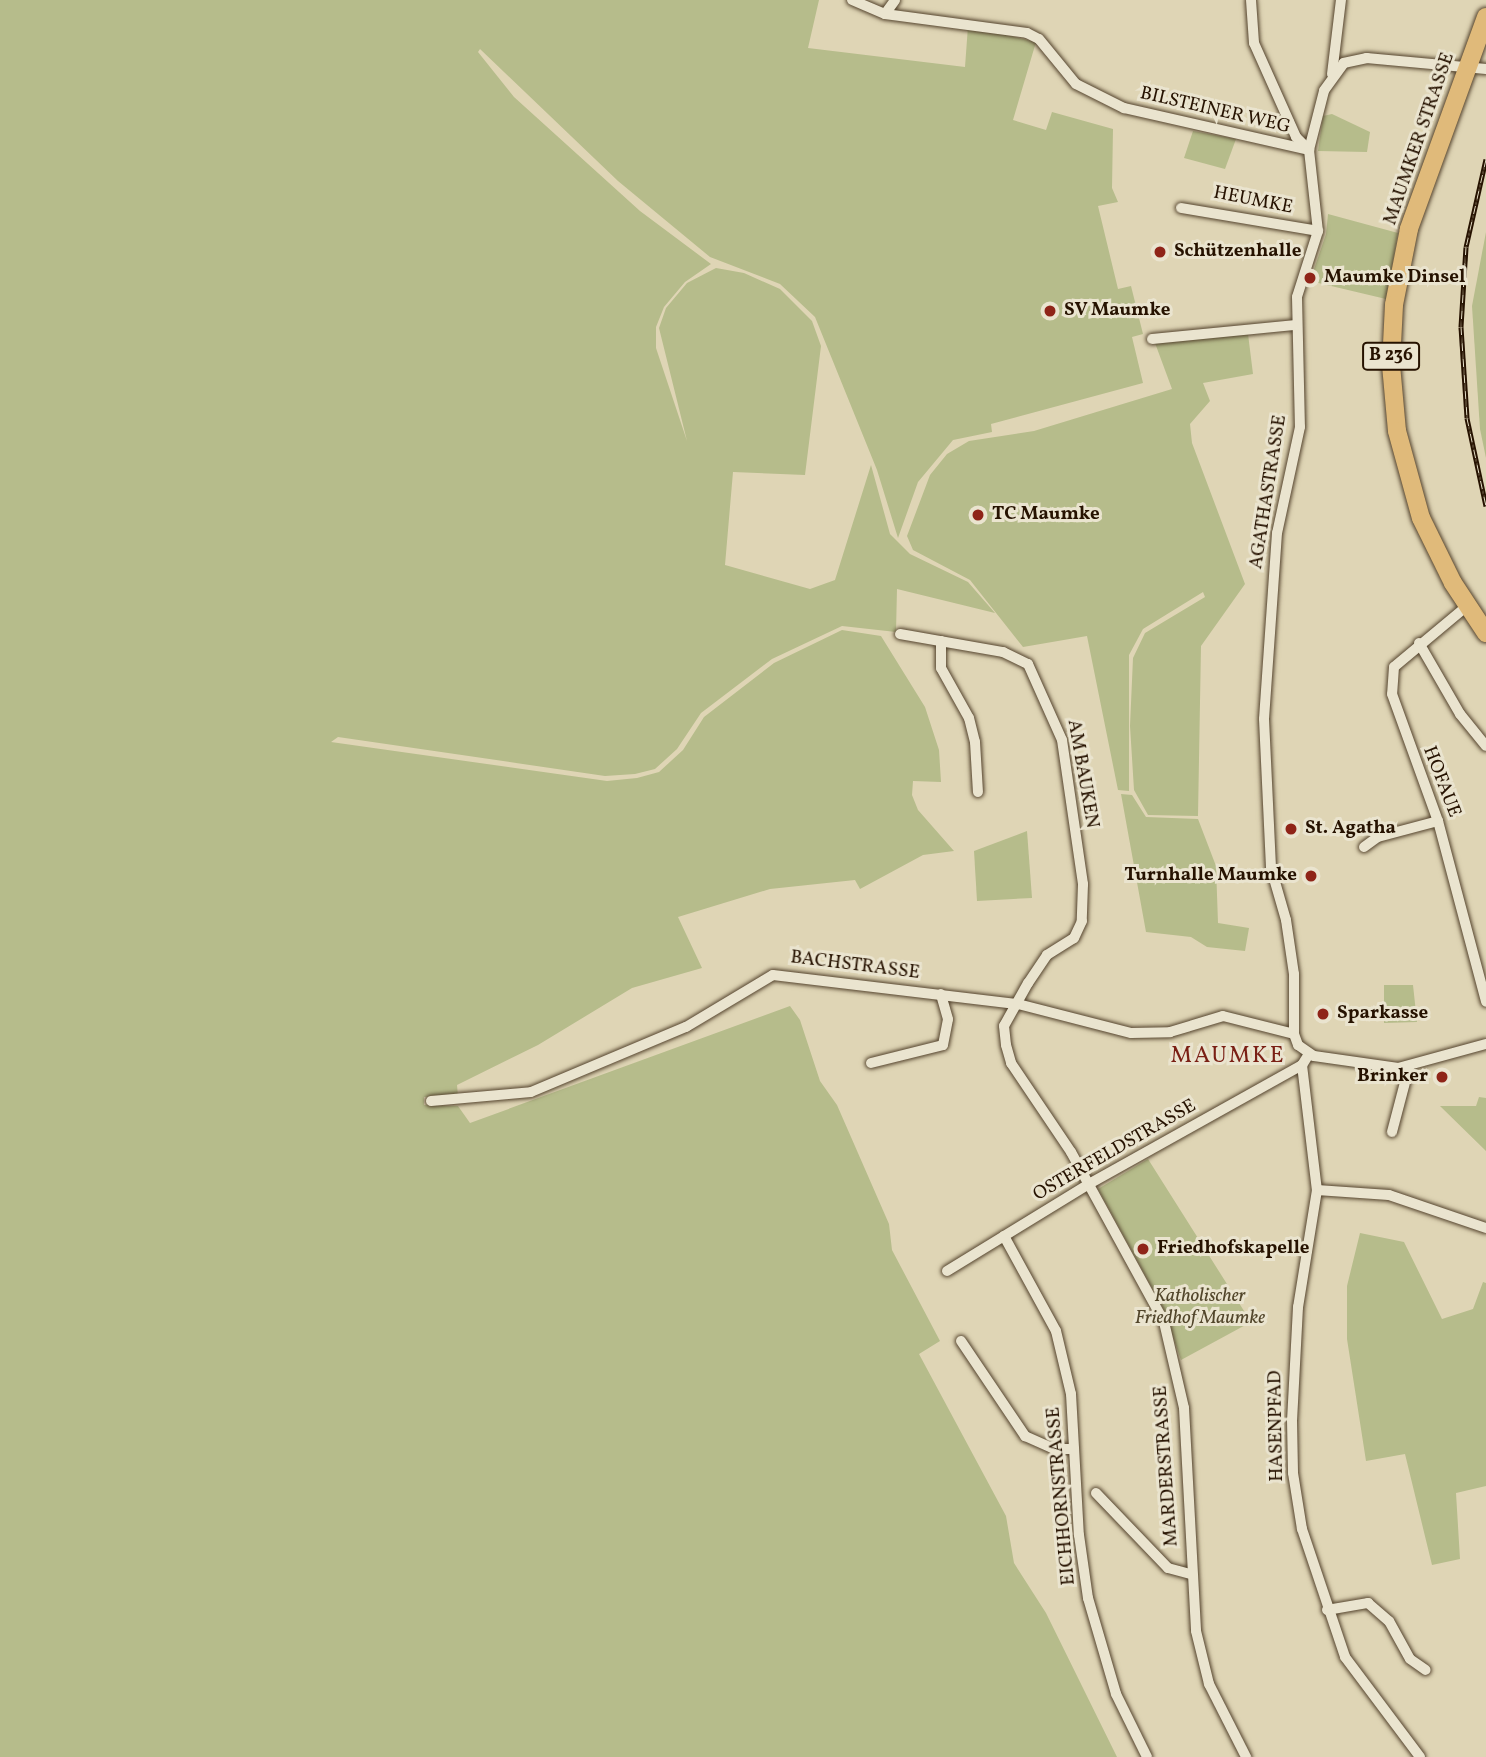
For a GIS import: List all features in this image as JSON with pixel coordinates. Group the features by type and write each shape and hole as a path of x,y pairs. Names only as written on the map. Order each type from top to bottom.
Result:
{"main road":[{"name":"MAUMKER STRASSE","path":"1486,17 1409,229 1394,305 1391,365 1397,431 1411,491 1440,561 1486,633"}],"street":[{"name":"BILSTEINER WEG","path":"852,0 885,14 1027,33 1039,39 1076,84 1124,108 1310,150"},
{"path":"885,14 895,0"},
{"path":"1251,0 1254,43 1296,138 1310,150"},
{"name":"AGATHASTRASSE","path":"1294,1034 1294,974 1286,920 1271,868 1265,719 1277,533 1300,427 1297,297 1318,231 1310,150 1332,74 1341,0"},
{"path":"1332,74 1344,63 1367,58 1486,69"},
{"name":"HEUMKE","path":"1181,208 1318,231"},
{"path":"1152,340 1296,325"},
{"name":"HOFAUE","path":"1467,606 1419,643 1394,667 1392,694 1438,821 1486,1002"},
{"name":"AM BAUKEN","path":"900,634 1003,652 1028,664 1054,715 1063,747 1083,884 1082,921 1074,938 1047,955 1018,1004"},
{"path":"941,641 941,668 969,718 975,742 978,793"},
{"path":"1419,643 1460,714 1486,746"},
{"path":"1364,847 1378,837 1438,821"},
{"name":"BACHSTRASSE","path":"431,1101 531,1092 686,1027 773,975 1018,1004 1131,1032 1170,1032 1231,1016 1294,1034"},
{"path":"871,1063 943,1045 948,1019 942,994"},
{"name":"MARDERSTRASSE","path":"1018,1004 1004,1026 1011,1063 1089,1184 1153,1296 1173,1352 1185,1419 1196,1631 1209,1684 1245,1757"},
{"path":"1294,1034 1309,1054 1409,1067 1486,1044"},
{"path":"1302,1065 1309,1054"},
{"name":"OSTERFELDSTRASSE","path":"947,1271 1089,1184 1302,1065"},
{"name":"HASENPFAD","path":"1302,1065 1317,1190 1298,1307 1292,1420 1293,1473 1302,1529 1345,1657 1420,1757"},
{"path":"1392,1132 1409,1067"},
{"path":"1317,1190 1389,1195 1486,1228"},
{"name":"EICHHORNSTRASSE","path":"1004,1236 1056,1331 1071,1395 1079,1535 1088,1598 1116,1693 1147,1757"},
{"path":"961,1342 1025,1436 1054,1449 1074,1449"},
{"path":"1096,1493 1168,1568 1192,1574"},
{"path":"1327,1610 1368,1603 1389,1621 1410,1659 1426,1670"}],"green space":[{"path":"0,0 819,0 808,48 965,67 968,26 1036,42 1013,120 1046,130 1052,112 1113,129 1112,188 1118,202 1098,206 1118,289 1131,286 1143,334 1132,337 1143,383 991,424 992,432 953,440 918,482 898,538 877,470 815,317 780,284 710,257 618,181 480,49 478,52 514,97 640,211 711,264 685,282 664,307 656,327 656,348 687,441 659,328 666,308 687,283 716,268 744,273 780,289 812,321 821,346 805,475 733,472 725,565 810,589 835,580 871,465 890,534 910,554 968,582 995,613 897,589 896,632 842,626 772,659 701,713 677,749 655,769 635,774 605,776 338,737 331,742 607,781 637,778 659,772 683,750 704,717 774,663 842,630 881,636 925,707 939,750 941,782 913,781 912,795 918,810 954,851 923,855 860,889 855,880 770,889 678,917 702,968 632,988 538,1045 457,1085 458,1096 424,1097 424,1105 458,1106 470,1123 790,1006 800,1020 820,1081 837,1105 889,1224 892,1250 940,1341 919,1354 1006,1516 1014,1563 1046,1613 1117,1757 0,1757"},
{"path":"1332,114 1370,132 1367,152 1318,151 1323,116"},
{"path":"1193,131 1236,139 1225,169 1184,158"},
{"path":"1328,214 1398,233 1386,299 1310,281 1326,234"},
{"path":"1486,232 1486,458 1480,429 1472,306"},
{"path":"1248,334 1253,374 1203,383 1210,401 1190,424 1192,443 1245,584 1201,646 1198,816 1148,815 1134,790 1130,726 1133,658 1145,633 1205,597 1203,592 1143,629 1129,655 1129,791 1118,790 1087,636 1023,647 970,580 913,550 907,536 930,475 947,454 969,441 1034,431 1172,389 1155,343"},
{"path":"1121,794 1132,795 1146,817 1198,819 1216,866 1218,923 1249,928 1245,951 1207,947 1191,937 1146,932"},
{"path":"1027,831 1032,898 977,901 974,851"},
{"path":"1384,985 1413,985 1417,1022 1384,1023"},
{"path":"1479,1097 1486,1098 1486,1151 1440,1106 1476,1106"},
{"name":"Katholischer Friedhof Maumke","path":"1148,1159 1251,1322 1181,1360 1163,1308 1098,1189"},
{"path":"1360,1233 1404,1242 1442,1319 1473,1309 1483,1282 1486,1283 1486,1486 1456,1493 1460,1559 1432,1565 1405,1454 1366,1461 1347,1339 1347,1286"}],"railway":[{"path":"1486,159 1466,247 1461,327 1467,418 1486,506"}],"place":[{"name":"Schützenhalle","path":"1160,252"},
{"name":"Maumke Dinsel","path":"1310,278"},
{"name":"SV Maumke","path":"1050,311"},
{"name":"TC Maumke","path":"978,515"},
{"name":"St. Agatha","path":"1291,829"},
{"name":"Turnhalle Maumke","path":"1311,876"},
{"name":"Sparkasse","path":"1323,1014"},
{"name":"Brinker","path":"1442,1077"},
{"name":"Friedhofskapelle","path":"1143,1249"}],"district":[{"name":"MAUMKE","path":"1228,1056"}]}
